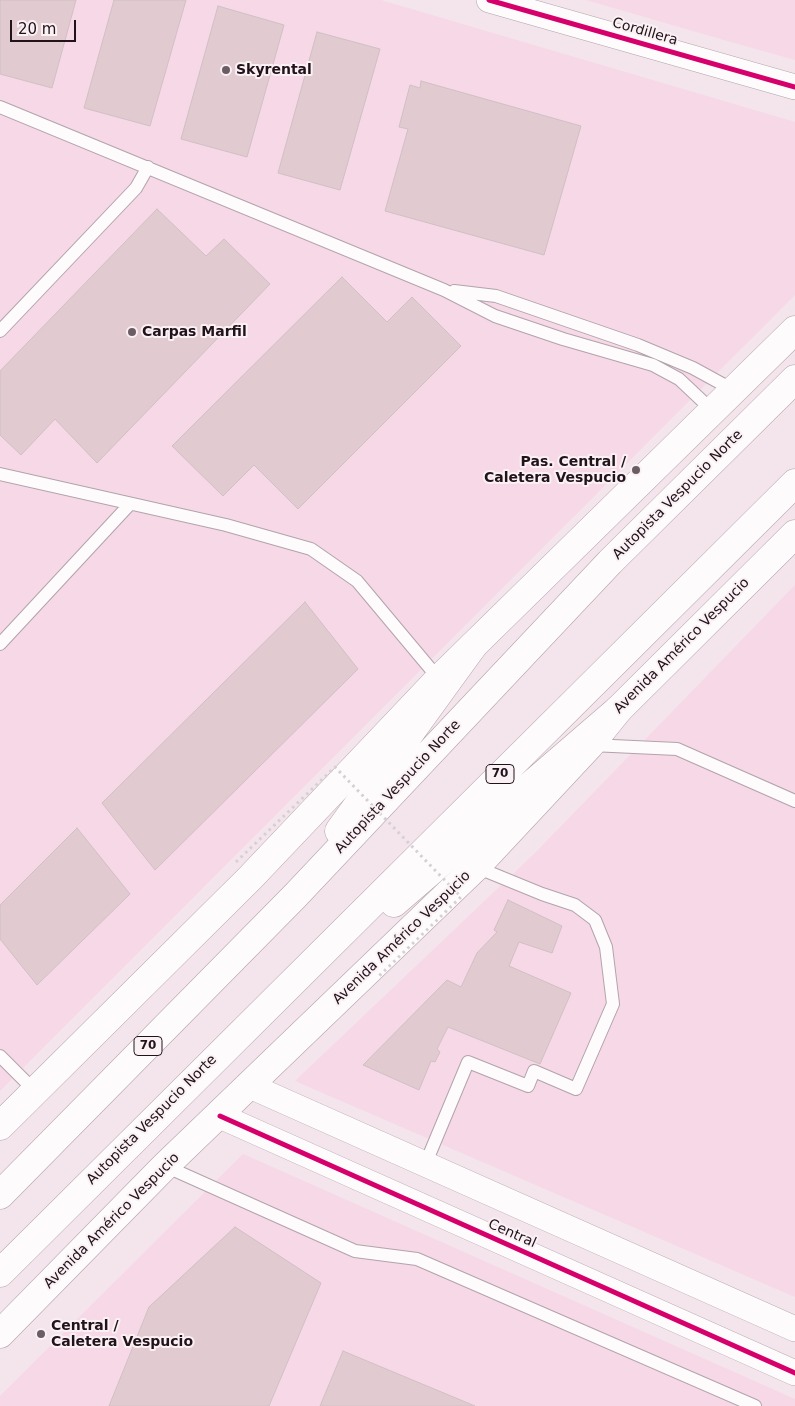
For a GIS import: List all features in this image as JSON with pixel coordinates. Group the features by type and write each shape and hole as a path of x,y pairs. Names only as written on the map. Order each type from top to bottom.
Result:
{"main road":[{"path":"0,1126 250,878 439,679 712,411 735,391 795,330"},
{"name":"Autopista Vespucio Norte","path":"0,1195 295,896 610,562 795,378"},
{"name":"Autopista Vespucio Norte","path":"0,1273 206,1066 795,483"},
{"name":"Avenida Américo Vespucio","path":"0,1334 165,1166 220,1116 476,867 590,744 619,709 795,534"},
{"path":"295,896 360,800 473,646"},
{"path":"206,1066 619,709"}],"street":[{"name":"Cordillera","path":"489,0 795,87"},
{"name":"Central","path":"250,1086 790,1326 769,1361"},
{"name":"Central","path":"220,1116 795,1373"},
{"name":"Central","path":"482,1234 499,1197"}],"lane":[{"path":"0,107 444,290 495,316 563,339 653,365 678,379 712,411"},
{"path":"0,331 136,188 148,167"},
{"path":"444,290 496,296 519,303 647,349 706,374 735,391"},
{"path":"0,474 226,525 311,549 357,581 439,679"},
{"path":"0,644 130,504"},
{"path":"590,744 677,748 795,801"},
{"path":"425,1165 468,1062 528,1086 534,1071 576,1089 613,1004 606,947 595,920 574,905 476,867"},
{"path":"0,1056 35,1091"},
{"path":"165,1166 355,1251 417,1259 755,1406"}],"path":[{"path":"236,862 335,767 461,897 380,976"}],"shaded area":[{"path":"0,0 381,0 795,122 795,295 0,1091"},
{"path":"586,0 795,0 795,60 724,40"},
{"path":"795,585 795,1297 295,1081 535,853"},
{"path":"243,1154 795,1399 795,1406 0,1406 0,1396"}],"building":[{"path":"0,0 76,0 52,88 0,74"},
{"path":"114,0 186,0 150,126 84,108"},
{"path":"218,6 284,25 247,157 181,139"},
{"path":"317,32 380,49 340,190 278,173"},
{"path":"421,81 581,126 544,255 385,211 408,129 399,127 410,85 420,88"},
{"name":"Carpas Marfil","path":"157,209 206,256 224,239 270,284 97,463 55,419 21,455 0,435 0,371"},
{"path":"342,277 387,322 412,297 461,346 298,509 254,465 223,496 172,446"},
{"path":"305,602 358,669 155,870 102,803"},
{"path":"77,828 130,894 37,985 0,939 0,905"},
{"path":"508,900 562,926 552,953 519,942 509,966 571,993 540,1064 448,1027 437,1049 440,1052 435,1062 431,1061 419,1090 363,1065 447,980 461,987 477,953 497,932 494,930"},
{"path":"235,1227 321,1283 269,1406 109,1406 149,1307"},
{"path":"343,1351 475,1406 320,1406"}],"cycle path":[{"path":"489,0 795,87"},
{"path":"220,1116 795,1373"}],"place":[{"name":"Skyrental","path":"226,70"},
{"name":"Carpas Marfil","path":"132,332"},
{"name":"Pas. Central / Caletera Vespucio","path":"636,470"},
{"name":"Central / Caletera Vespucio","path":"41,1334"}]}
